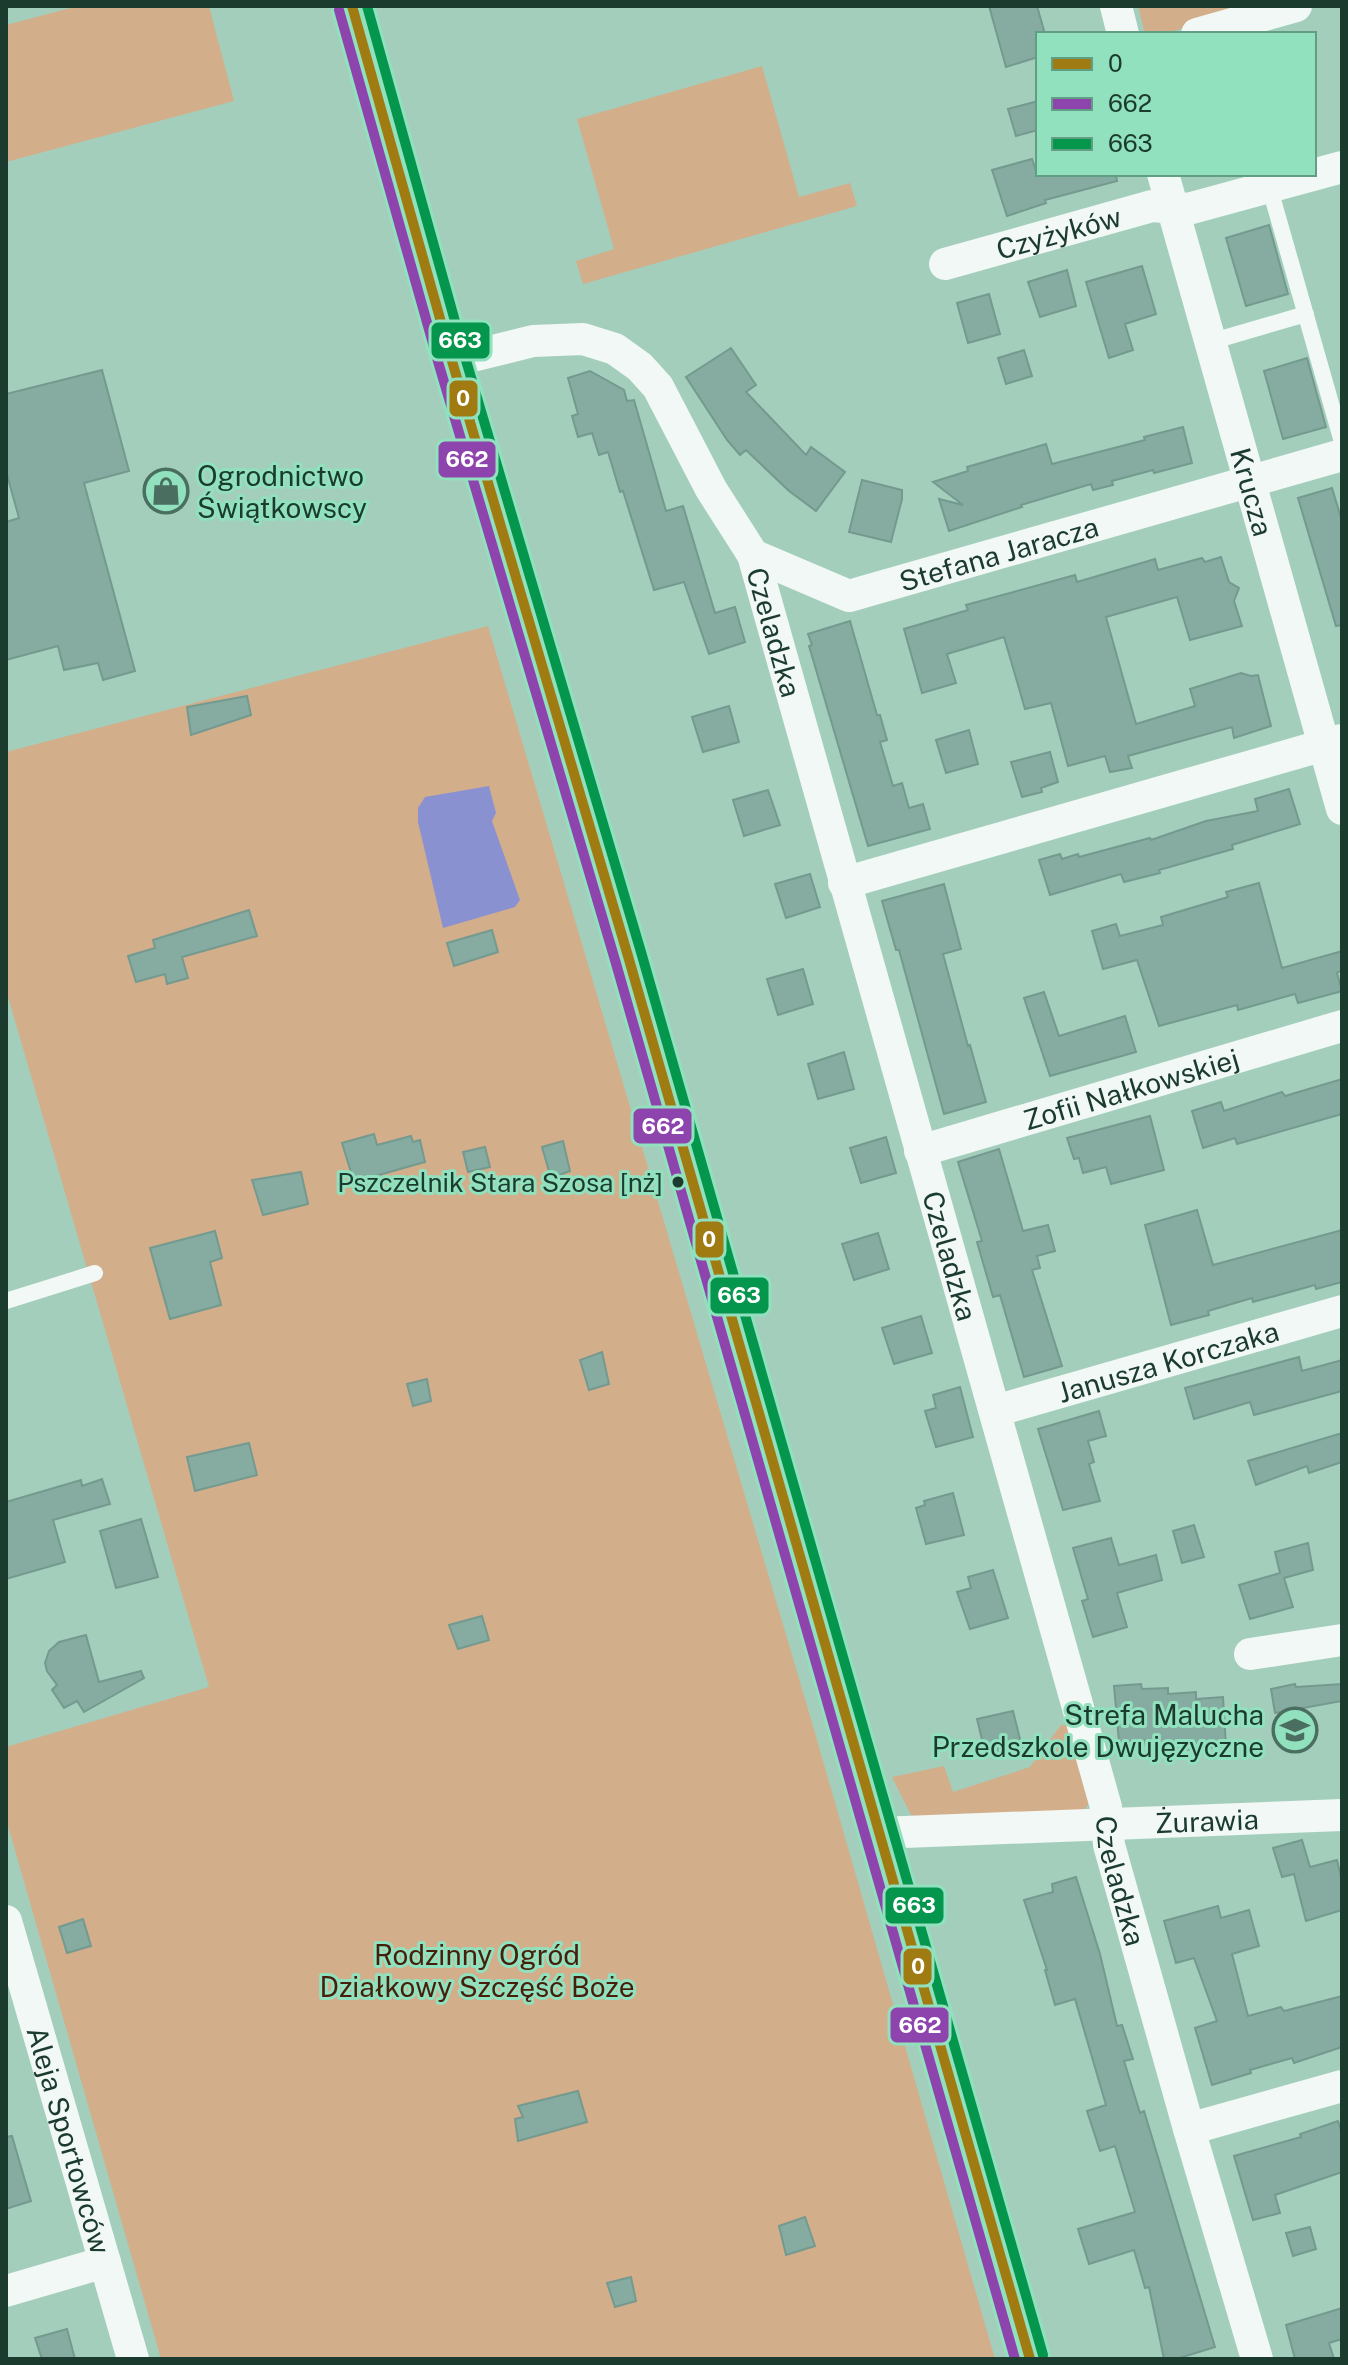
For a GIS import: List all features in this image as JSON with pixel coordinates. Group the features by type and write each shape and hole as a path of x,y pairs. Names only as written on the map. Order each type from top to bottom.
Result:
{"street":[{"path":"352,6 1030,2359"},
{"path":"1116,6 1122,32"},
{"path":"1204,32 1296,6"},
{"name":"Czyżyków","path":"1316,172 1342,167"},
{"name":"Krucza","path":"1164,176 1250,481 1333,742 1342,809"},
{"name":"Czyżyków","path":"945,264 1152,206 1188,209 1268,180 1291,176"},
{"name":"Czeladzka","path":"452,361 533,341 583,339 615,349 640,367 658,387 711,489 753,555 1106,1807 1113,1860 1257,2359"},
{"name":"Stefana Jaracza","path":"753,555 849,596 1342,455"},
{"path":"844,883 1333,742"},
{"name":"Zofii Nałkowskiej","path":"920,1151 1342,1026"},
{"name":"Janusza Korczaka","path":"995,1411 1342,1311"},
{"path":"1250,1654 1342,1640"},
{"name":"Żurawia","path":"879,1833 1342,1815"},
{"name":"Aleja Sportowców","path":"6,1921 133,2359"},
{"path":"1189,2129 1342,2086"},
{"path":"6,2291 105,2262"}],"lane":[{"path":"1268,180 1342,442"},
{"path":"1210,342 1306,314"},
{"path":"6,1301 95,1273"}],"green space":[{"path":"78,6 209,6 234,101 6,162 6,25"},
{"path":"1138,6 1267,6 1170,32 1144,32"},
{"path":"762,66 799,197 850,183 857,206 583,284 576,261 614,249 577,119"},
{"name":"Rodzinny Ogród Działkowy Szczęść Boże","path":"488,626 813,1726 995,2359 161,2359 6,1819 6,1747 209,1687 6,990 6,752"},
{"path":"1061,1725 1070,1725 1090,1802 1082,1813 929,1819 911,1815 892,1777 944,1766 953,1792 1030,1767"}],"water":[{"path":"489,786 496,813 492,821 520,900 515,907 443,928 418,822 418,808 425,797"}],"building":[{"path":"989,6 1037,6 1044,32 1036,32 1036,58 1006,67"},
{"path":"1036,102 1036,131 1016,136 1008,109"},
{"path":"1032,159 1036,176 1116,176 1117,181 1045,200 1046,203 1007,216 992,170"},
{"path":"1269,225 1288,294 1246,306 1226,238"},
{"path":"1142,266 1156,314 1125,324 1133,350 1109,358 1086,282"},
{"path":"1067,270 1076,306 1040,317 1028,282"},
{"path":"989,294 1000,334 968,343 957,303"},
{"path":"731,348 756,385 746,392 806,455 811,447 845,472 816,511 789,491 746,450 740,455 686,377"},
{"path":"1024,350 1032,376 1006,384 998,358"},
{"path":"1307,358 1326,427 1283,439 1264,371"},
{"path":"102,370 129,471 84,483 135,671 103,680 98,663 64,670 58,646 6,660 6,522 19,518 6,471 6,394"},
{"path":"590,371 624,390 627,401 634,400 666,511 683,506 715,613 735,607 745,642 709,654 684,582 654,590 608,452 599,455 592,433 578,437 572,416 578,414 568,378"},
{"path":"1183,427 1192,463 1112,481 1113,485 1093,490 1091,484 949,531 939,499 963,505 933,482 968,471 967,467 1046,444 1052,464"},
{"path":"862,480 902,490 891,542 849,532"},
{"path":"1332,488 1342,521 1342,625 1336,626 1298,498"},
{"path":"1221,557 1229,582 1239,588 1234,601 1242,626 1190,640 1177,597 1106,617 1136,724 1195,706 1190,689 1241,673 1258,675 1271,726 1234,738 1232,727 1128,756 1132,768 1110,772 1105,756 1068,766 1051,703 1025,709 1004,637 947,654 956,683 922,693 904,629 968,610 966,605 1075,575 1077,582 1155,559 1158,570 1202,558 1205,562"},
{"path":"850,621 887,740 880,742 893,786 902,783 909,808 923,804 930,829 868,846 808,634"},
{"path":"247,696 251,715 191,735 187,707"},
{"path":"729,706 739,742 703,752 692,717"},
{"path":"969,730 978,764 946,773 936,740"},
{"path":"1050,752 1058,782 1041,788 1042,792 1022,797 1011,762"},
{"path":"1289,789 1300,824 1232,845 1233,849 1159,870 1160,873 1124,882 1121,874 1050,895 1039,860 1060,854 1062,859 1078,854 1079,857 1151,840 1206,821 1258,811 1255,799"},
{"path":"768,790 780,825 744,836 733,800"},
{"path":"810,874 820,907 786,918 775,884"},
{"path":"1259,883 1282,968 1342,951 1342,970 1337,973 1342,991 1298,1003 1295,994 1238,1010 1237,1005 1159,1026 1137,960 1103,969 1092,931 1116,924 1120,936 1163,925 1161,917 1228,897 1226,892"},
{"path":"944,884 961,949 943,954 986,1102 944,1114 899,950 896,950 882,901"},
{"path":"249,910 257,936 182,957 188,978 167,984 165,974 136,982 128,956 155,948 153,940"},
{"path":"492,930 498,952 454,966 447,943"},
{"path":"803,969 813,1004 778,1015 767,979"},
{"path":"1044,992 1059,1036 1125,1016 1136,1052 1050,1076 1024,998"},
{"path":"844,1052 854,1089 818,1099 808,1064"},
{"path":"1342,1079 1342,1114 1237,1144 1235,1138 1203,1148 1192,1111 1221,1102 1224,1111 1282,1092 1285,1096"},
{"path":"1150,1116 1164,1170 1111,1184 1106,1167 1083,1173 1079,1158 1074,1159 1067,1138"},
{"path":"374,1134 377,1145 411,1136 413,1142 420,1140 425,1162 354,1182 342,1143"},
{"path":"886,1137 896,1173 861,1183 850,1148"},
{"path":"563,1141 570,1171 551,1178 542,1147"},
{"path":"485,1147 490,1167 468,1172 463,1152"},
{"path":"999,1149 1023,1231 1048,1225 1055,1251 1037,1256 1040,1268 1032,1270 1062,1366 1024,1377 1000,1295 993,1297 977,1242 982,1241 958,1162"},
{"path":"301,1172 308,1204 263,1215 252,1180"},
{"path":"1197,1210 1213,1265 1342,1230 1342,1282 1316,1289 1315,1285 1253,1302 1252,1298 1208,1311 1209,1315 1171,1325 1145,1225"},
{"path":"215,1231 222,1258 210,1262 221,1305 170,1319 150,1248"},
{"path":"878,1233 889,1269 854,1280 842,1244"},
{"path":"921,1316 932,1353 894,1364 882,1328"},
{"path":"602,1352 609,1384 589,1390 580,1360"},
{"path":"1299,1357 1302,1371 1342,1360 1342,1391 1254,1415 1250,1402 1194,1419 1185,1388"},
{"path":"427,1379 431,1401 413,1406 407,1384"},
{"path":"960,1387 973,1437 936,1447 925,1411 936,1408 933,1395"},
{"path":"1099,1411 1106,1436 1088,1441 1094,1462 1089,1464 1100,1501 1063,1510 1038,1429"},
{"path":"1342,1433 1342,1462 1309,1473 1307,1466 1256,1485 1248,1461"},
{"path":"249,1443 257,1475 195,1491 187,1457"},
{"path":"102,1479 110,1504 53,1520 65,1562 6,1579 6,1502 81,1480 82,1486"},
{"path":"953,1493 964,1535 926,1544 916,1508 925,1505 924,1501"},
{"path":"141,1519 158,1577 116,1588 100,1531"},
{"path":"1194,1525 1204,1557 1182,1563 1173,1531"},
{"path":"1111,1538 1119,1565 1156,1555 1162,1580 1117,1593 1127,1627 1093,1637 1082,1601 1088,1599 1073,1548"},
{"path":"1308,1543 1313,1570 1284,1578 1293,1607 1250,1619 1239,1585 1280,1573 1275,1552"},
{"path":"993,1570 1008,1618 970,1629 957,1592 971,1588 968,1577"},
{"path":"482,1616 489,1640 458,1649 449,1625"},
{"path":"86,1635 99,1682 141,1671 144,1678 84,1712 77,1701 64,1708 52,1690 57,1685 45,1663 49,1651 59,1642"},
{"path":"1141,1684 1142,1689 1168,1688 1168,1694 1196,1692 1196,1699 1223,1697 1226,1746 1172,1751 1171,1745 1146,1747 1145,1740 1119,1742 1114,1686"},
{"path":"1295,1684 1296,1687 1342,1684 1342,1701 1275,1713 1271,1689"},
{"path":"1013,1711 1022,1747 986,1756 977,1719"},
{"path":"1302,1840 1310,1867 1337,1860 1342,1881 1342,1910 1306,1921 1294,1874 1282,1877 1273,1848"},
{"path":"1076,1877 1100,1954 1117,2026 1122,2025 1133,2059 1124,2061 1140,2113 1144,2111 1215,2347 1176,2359 1164,2359 1149,2287 1145,2288 1134,2250 1089,2264 1078,2229 1135,2212 1115,2146 1100,2151 1087,2111 1106,2105 1075,1999 1055,2005 1024,1900 1053,1892 1052,1884"},
{"path":"1218,1906 1221,1918 1249,1910 1259,1946 1232,1954 1248,2016 1281,2007 1284,2011 1342,1996 1342,2047 1294,2063 1292,2058 1250,2070 1251,2073 1212,2085 1195,2028 1217,2021 1194,1958 1176,1963 1164,1921"},
{"path":"83,1919 91,1946 67,1953 59,1927"},
{"path":"578,2091 587,2122 518,2141 515,2119 523,2117 518,2106"},
{"path":"1338,2121 1342,2134 1342,2172 1275,2195 1280,2213 1253,2220 1234,2156 1301,2137 1300,2134"},
{"path":"12,2136 31,2201 6,2209 6,2137"},
{"path":"805,2217 815,2246 786,2255 779,2226"},
{"path":"1310,2227 1316,2249 1293,2256 1286,2233"},
{"path":"631,2277 636,2301 615,2307 607,2283"},
{"path":"1342,2308 1342,2339 1329,2343 1334,2359 1295,2359 1286,2325"},
{"path":"67,2329 75,2359 42,2359 35,2338"}],"transit line":[{"name":"0","path":"352,6 1030,2359"},
{"name":"663","path":"367,6 465,357 641,952 1043,2355"},
{"name":"662","path":"339,10 439,365 615,960 1015,2359"}],"place":[{"name":"Ogrodnictwo Świątkowscy","path":"166,491"},
{"name":"Pszczelnik Stara Szosa [nż]","path":"678,1182"},
{"name":"Strefa Malucha Przedszkole Dwujęzyczne","path":"1295,1730"}]}
